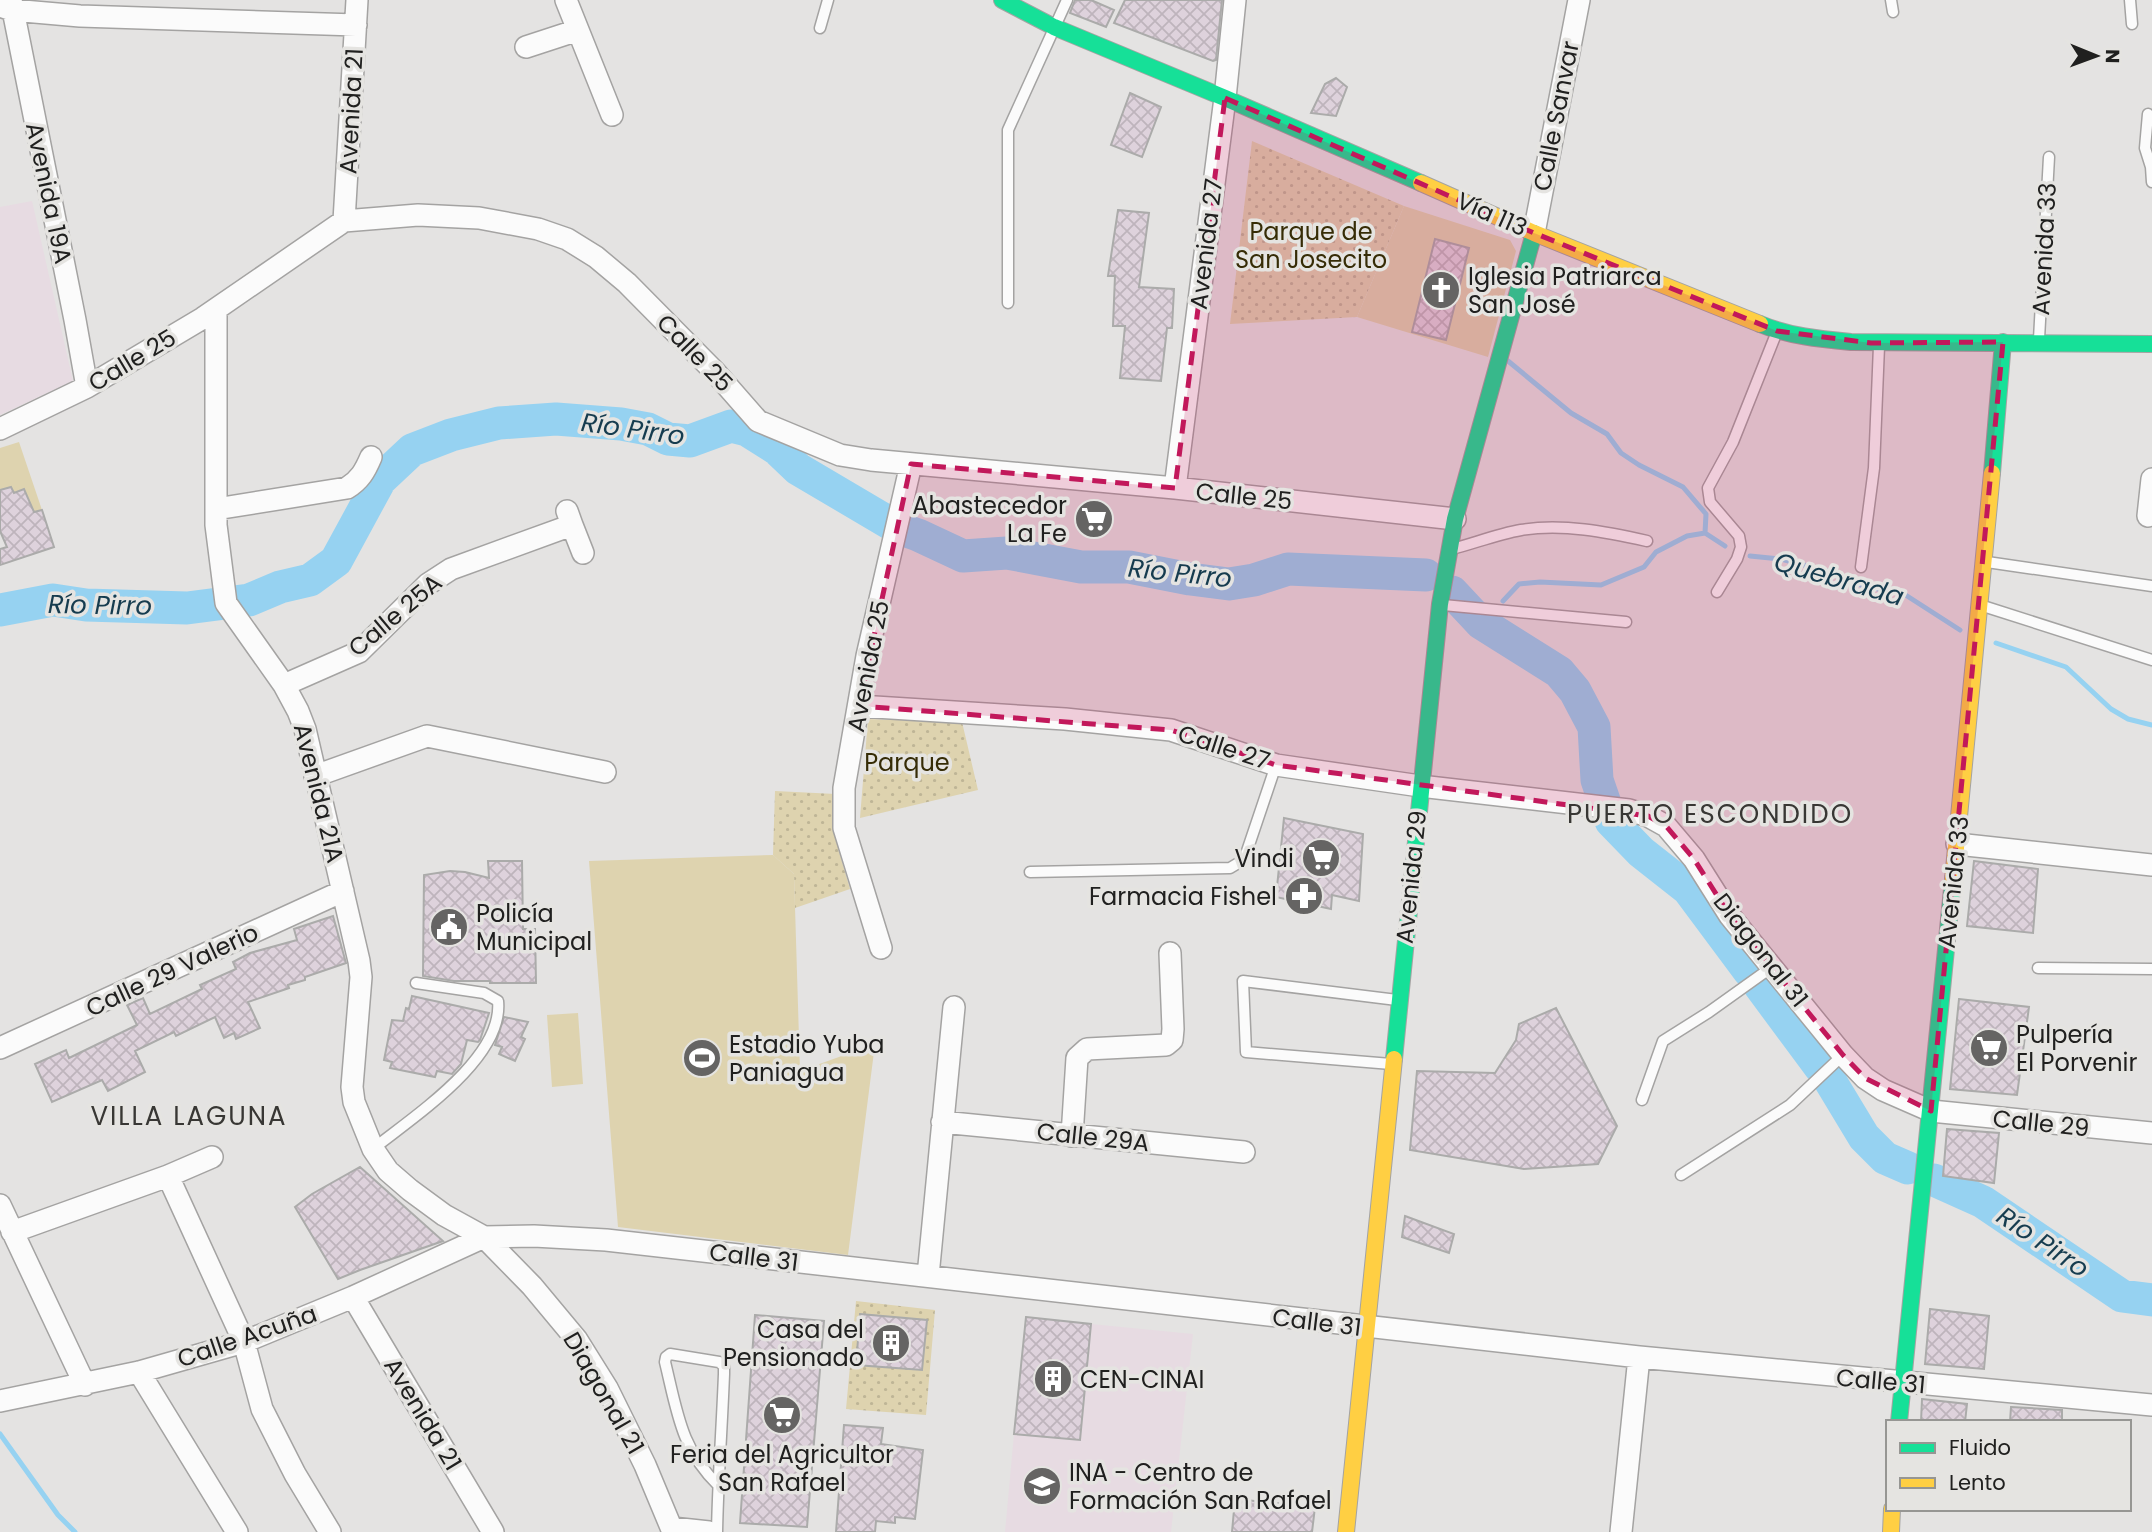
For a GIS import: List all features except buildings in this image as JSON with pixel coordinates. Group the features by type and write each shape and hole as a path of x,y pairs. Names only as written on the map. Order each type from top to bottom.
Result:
{"main road":[{"name":"Vía 113","path":"1002,0 1054,27 1225,98 1534,233 1777,331 1804,338 1879,344 2152,344"},
{"name":"Avenida 29","path":"1346,1532 1440,604 1455,519 1534,233"},
{"name":"Avenida 33","path":"1899,1420 1957,844 2003,342"},
{"path":"1891,1532 1892,1511"}],"street":[{"name":"Avenida 21","path":"344,221 357,0"},
{"path":"566,0 612,115"},
{"name":"Avenida 27","path":"1175,488 1235,0"},
{"name":"Calle Sanvar","path":"1534,233 1579,0"},
{"path":"8,5 80,16 148,9 356,25"},
{"name":"Avenida 19A","path":"8,5 87,387"},
{"path":"526,47 578,30"},
{"name":"Calle 25","path":"0,429 87,387 216,309 344,221 418,215 479,218 538,229 568,239 596,257 627,283 715,372 758,421 840,455 1455,519"},
{"name":"Avenida 21A","path":"216,309 216,509 226,603 284,685 304,729 361,977 353,1095 373,1149 388,1171 444,1215 484,1237"},
{"path":"216,509 347,488 358,481 371,457"},
{"name":"Avenida 25","path":"881,948 844,828 844,788 867,656 911,464"},
{"path":"2148,516 2152,479"},
{"name":"Calle 25A","path":"284,685 359,652 428,584 451,569 569,518 583,553"},
{"name":"Calle 27","path":"859,706 1065,719 1171,730 1276,765 1420,786 1588,805"},
{"path":"315,776 427,736 605,772"},
{"name":"Diagonal 31","path":"1588,805 1629,810 1666,826 1694,859 1730,916 1843,1055 1865,1078 1883,1090 1931,1111"},
{"path":"1957,844 2152,865"},
{"name":"Calle 29 Valerio","path":"0,1048 343,891"},
{"path":"1072,1136 1077,1058 1081,1052 1087,1049 1166,1045 1172,1040 1174,1029 1171,953"},
{"path":"928,1276 954,1007"},
{"name":"Calle 29","path":"1931,1111 2152,1133"},
{"name":"Calle 29A","path":"942,1122 1244,1152"},
{"path":"12,1232 169,1176 212,1157"},
{"path":"169,1176 244,1342 262,1409 295,1474 330,1532"},
{"path":"0,1205 85,1385"},
{"name":"Calle 31","path":"484,1237 534,1236 606,1240 1639,1357 2152,1405"},
{"name":"Calle Acuña","path":"0,1401 139,1372 244,1342 353,1297 484,1237"},
{"name":"Diagonal 21","path":"484,1237 532,1286 578,1340 612,1399 673,1530"},
{"name":"Avenida 21","path":"353,1297 492,1532"},
{"path":"1621,1532 1639,1357"},
{"path":"139,1372 237,1532"},
{"path":"673,1530 709,1532"}],"lane":[{"path":"820,28 828,0"},
{"path":"1008,303 1008,130 1067,0"},
{"path":"1891,0 1893,12"},
{"path":"2130,0 2132,24"},
{"path":"2148,114 2146,148 2152,182"},
{"name":"Avenida 33","path":"2039,342 2049,157"},
{"path":"1717,593 1741,547 1739,537 1710,502 1708,488 1733,442 1777,331"},
{"path":"1861,567 1874,468 1879,344"},
{"path":"1449,550 1522,530 1611,532 1647,541"},
{"path":"1984,562 2152,586"},
{"path":"1440,604 1626,622"},
{"path":"1980,605 2152,660"},
{"path":"1030,872 1230,867 1240,862 1246,853 1276,765"},
{"path":"1642,1100 1663,1041 1772,967"},
{"path":"2038,968 2152,969"},
{"path":"1395,1064 1246,1052 1243,981 1399,1000"},
{"path":"373,1149 471,1068 487,1044 499,1012 498,1001 484,993 416,983"},
{"path":"1681,1175 1790,1105 1843,1055"},
{"path":"717,1532 719,1486 724,1366 719,1362 670,1354 665,1362 683,1436 704,1472 719,1486"}],"highlighted area":[{"path":"1225,98 1534,233 1777,331 1871,343 2003,342 1931,1111 1865,1078 1843,1055 1730,916 1694,859 1666,826 1648,816 1276,765 1171,730 859,706 911,464 1175,488"}],"shaded area":[{"path":"32,201 73,381 0,415 0,207"},
{"path":"1091,1324 1193,1334 1171,1532 1005,1532 1014,1434 1080,1440"}],"green space":[{"name":"Parque de San Josecito","path":"1252,141 1404,206 1357,317 1230,324"},
{"path":"1404,206 1510,240 1516,251 1488,357 1357,317","holes":["1435,240 1469,248 1446,340 1412,331"]},
{"path":"19,442 42,510 28,515 10,487 0,490 0,448"},
{"name":"Parque","path":"868,719 962,722 978,790 860,818"},
{"path":"775,791 836,794 838,848 850,889 795,908 794,874 773,855"},
{"name":"Estadio Yuba Paniagua","path":"773,855 794,874 800,1071 875,1044 848,1255 618,1227 589,861"},
{"path":"578,1013 583,1084 552,1087 547,1015"},
{"path":"856,1301 935,1310 926,1415 846,1409"}],"waterway":[{"path":"1508,361 1571,413 1607,434 1621,453 1683,487 1706,514 1705,533"},
{"name":"Río Pirro","path":"0,610 53,600 86,605 187,608 249,600 280,587 310,580 336,561 380,480 412,450 451,435 499,423 556,419 621,424 648,429 668,439 690,441 731,426 747,430 777,449 798,469 898,528 963,556 1007,553 1081,567 1129,567 1229,584 1254,580 1288,569 1426,575"},
{"name":"Quebrada","path":"1503,601 1519,584 1540,582 1601,585 1644,567 1656,552 1687,536 1705,533 1725,546"},
{"name":"Quebrada","path":"1750,556 1781,559 1838,574 1863,586 1904,594 1960,630"},
{"name":"Río Pirro","path":"1452,592 1481,623 1559,672 1575,691 1594,727 1597,780 1611,821 1641,852 1688,889 1749,971"},
{"name":"Quebrada","path":"1996,643 2066,667 2111,709 2128,719 2152,725"},
{"name":"Río Pirro","path":"1760,986 1820,1067"},
{"name":"Río Pirro","path":"1829,1079 1864,1137 1885,1158 1908,1168"},
{"name":"Río Pirro","path":"1934,1180 1983,1202 2122,1296 2152,1300"},
{"name":"Quebrada","path":"0,1434 58,1515 75,1532"}],"traffic: fast":[{"path":"1002,0 1054,27 1421,183"},
{"path":"1394,1059 1440,604 1455,519 1534,233"},
{"path":"1760,324 1793,334 1851,342 2152,344"},
{"path":"1992,473 2003,342"},
{"path":"1899,1420 1953,879"}],"traffic: slow":[{"path":"1421,183 1534,233 1760,324"},
{"path":"1953,879 1992,473"},
{"path":"1346,1532 1394,1059"},
{"path":"1891,1532 1892,1511"}],"place":[{"name":"Iglesia Patriarca San José","path":"1441,290"},
{"name":"Abastecedor La Fe","path":"1094,519"},
{"name":"Vindi","path":"1321,858"},
{"name":"Farmacia Fishel","path":"1304,896"},
{"name":"Policía Municipal","path":"449,927"},
{"name":"Pulpería El Porvenir","path":"1989,1048"},
{"name":"Estadio Yuba Paniagua","path":"702,1058"},
{"name":"Casa del Pensionado","path":"891,1343"},
{"name":"CEN-CINAI","path":"1053,1379"},
{"name":"Feria del Agricultor San Rafael","path":"782,1415"},
{"name":"INA - Centro de Formación San Rafael","path":"1042,1486"}],"district":[{"name":"PUERTO ESCONDIDO","path":"1710,814"},
{"name":"VILLA LAGUNA","path":"189,1116"}]}
